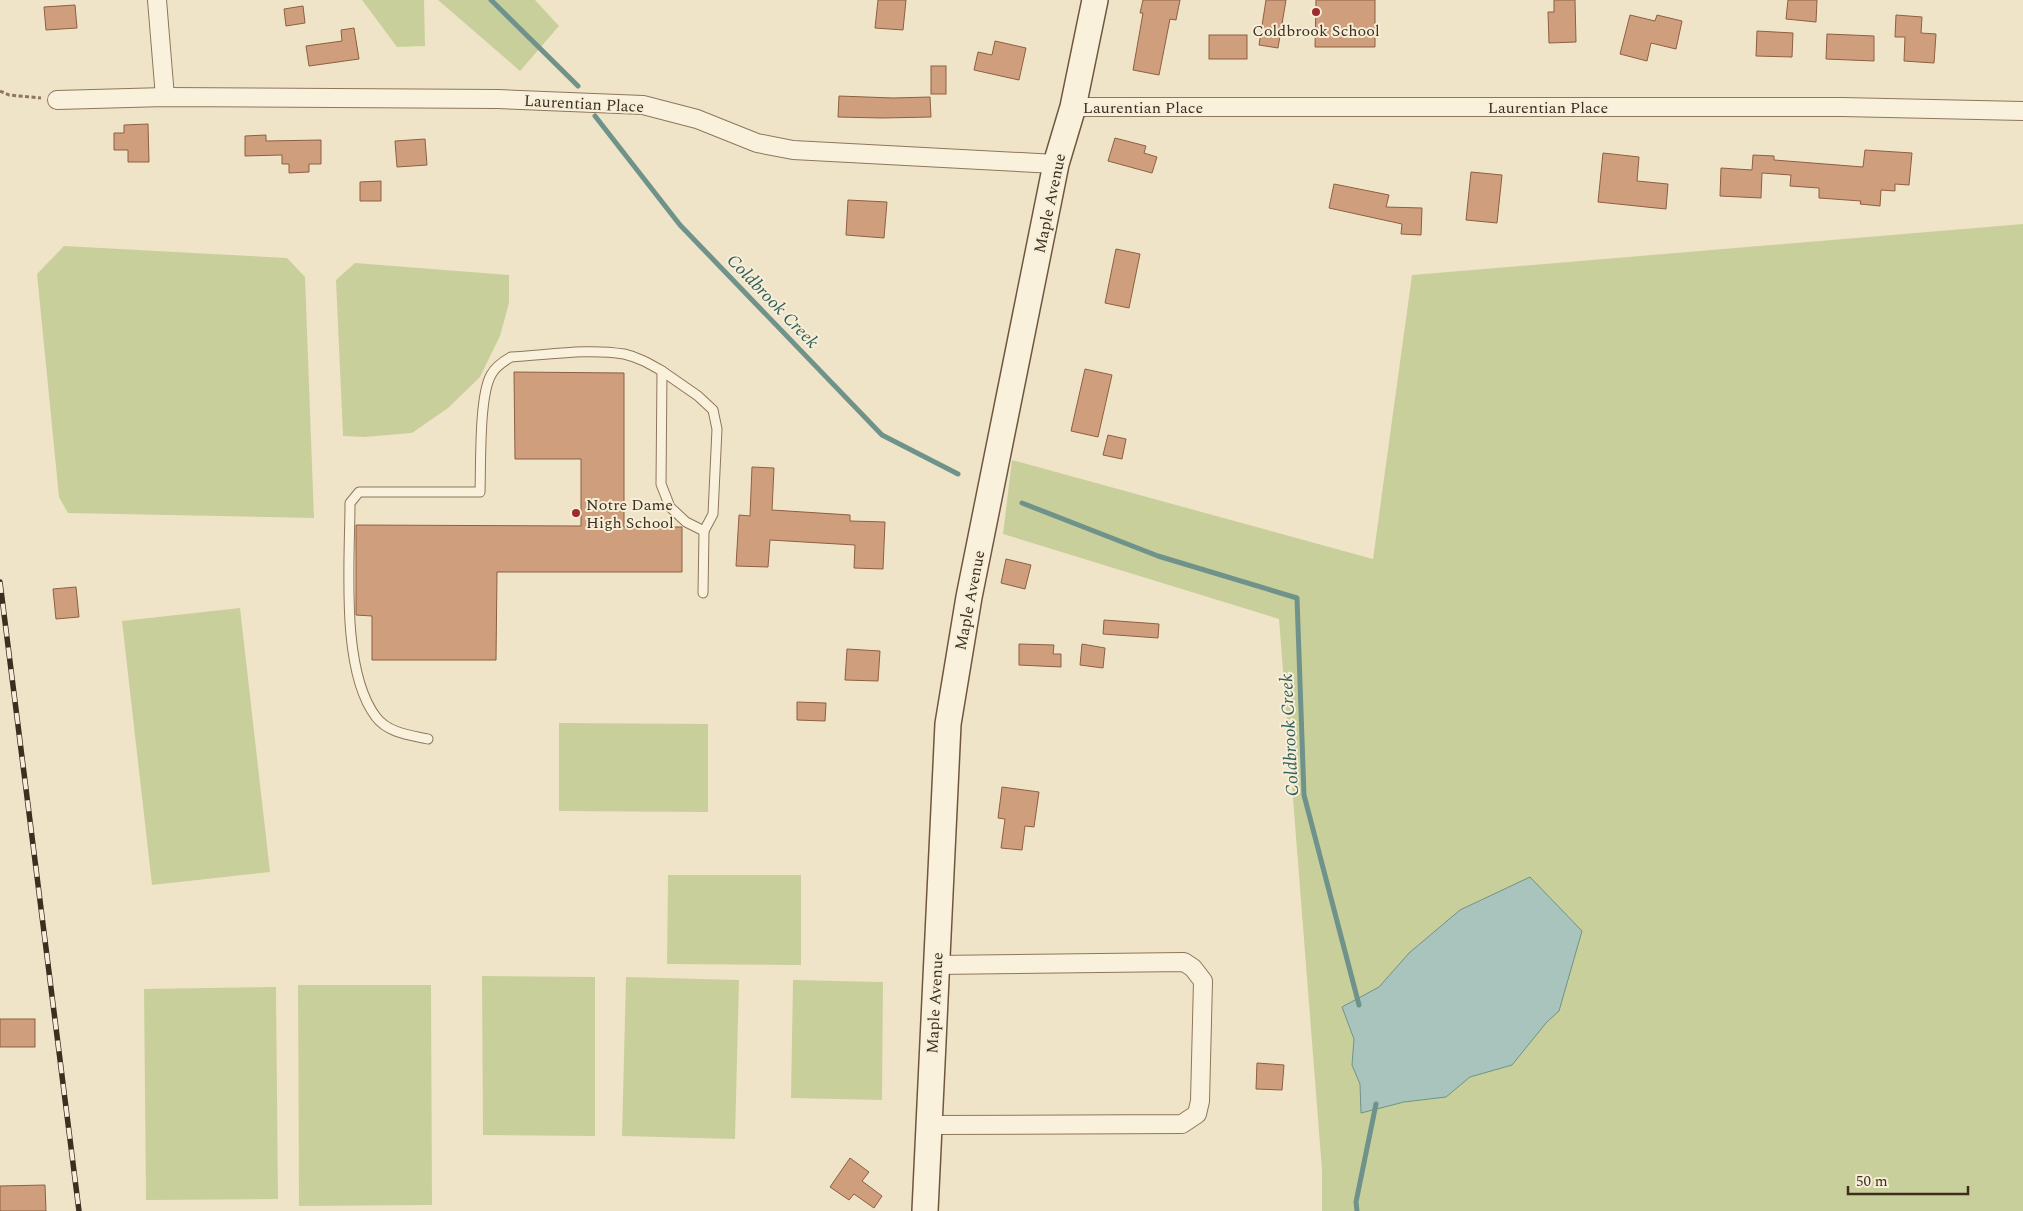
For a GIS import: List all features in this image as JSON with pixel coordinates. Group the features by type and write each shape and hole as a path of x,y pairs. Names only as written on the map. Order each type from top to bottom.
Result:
{"main road":[{"name":"Maple Avenue","path":"925,1211 948,724 969,596 1056,164 1073,107 1095,0"}],"street":[{"path":"157,0 165,97"},
{"name":"Laurentian Place","path":"57,100 165,97 498,99 643,104 697,119 757,143 793,150 1056,164"},
{"name":"Laurentian Place","path":"1073,107 1813,107 2023,110"},
{"path":"929,1125 1182,1124 1197,1114 1200,1101 1203,981 1193,968 1184,962 936,966"}],"lane":[{"path":"428,739 396,732 376,718 360,686 350,635 350,503 359,492 480,492 484,394 491,374 511,357 600,352 625,354 645,361 662,371 698,396 713,410 717,429 713,514 704,531 703,593"},
{"path":"662,371 661,484 670,507 686,522 704,531"}],"path":[{"path":"0,91 9,95 57,100"}],"green space":[{"path":"362,0 424,0 425,46 397,47"},
{"path":"438,0 535,0 559,26 520,71"},
{"path":"2023,224 2023,1211 1322,1211 1322,1170 1279,619 1003,534 1012,460 1373,559 1412,275"},
{"path":"64,246 287,258 305,277 314,518 68,513 59,497 37,274"},
{"path":"355,263 509,275 509,303 500,336 480,377 448,408 412,433 364,437 343,436 336,280"},
{"path":"240,608 270,872 152,885 122,621"},
{"path":"559,723 708,724 708,812 559,811"},
{"path":"668,875 801,875 801,965 667,964"},
{"path":"482,976 595,977 595,1136 483,1135"},
{"path":"626,977 739,980 735,1139 622,1136"},
{"path":"793,980 883,982 882,1100 791,1098"},
{"path":"298,985 431,985 432,1205 299,1206"},
{"path":"276,987 278,1199 146,1200 144,989"}],"water":[{"path":"1530,877 1582,931 1559,1011 1546,1023 1512,1065 1470,1077 1446,1097 1404,1102 1361,1113 1360,1084 1352,1065 1354,1039 1342,1007 1379,987 1409,953 1460,910"}],"building":[{"path":"878,0 906,0 903,30 875,28"},
{"path":"1143,0 1180,0 1176,20 1170,19 1159,75 1133,70 1143,13 1140,13"},
{"path":"1266,0 1286,0 1278,48 1259,45"},
{"path":"1316,0 1375,0 1375,47 1315,47"},
{"path":"1554,0 1575,0 1576,42 1549,43 1548,12 1554,12"},
{"path":"1788,0 1817,0 1816,22 1786,19"},
{"path":"75,5 77,28 46,30 44,7"},
{"path":"303,6 305,23 286,26 284,9"},
{"path":"1630,15 1655,21 1657,15 1682,21 1676,49 1651,43 1647,61 1620,54"},
{"path":"1896,15 1922,17 1921,33 1936,34 1934,63 1904,61 1905,37 1895,37"},
{"path":"354,28 359,59 309,66 306,46 342,41 341,30"},
{"path":"1757,31 1793,33 1792,57 1756,56"},
{"path":"1827,34 1874,36 1874,61 1826,59"},
{"path":"1209,35 1247,35 1247,59 1209,59"},
{"path":"995,41 1026,48 1019,80 974,70 978,52 992,55"},
{"path":"931,66 946,66 946,94 931,94"},
{"path":"839,96 930,97 931,117 838,117"},
{"path":"148,124 149,162 128,162 128,150 114,150 114,133 124,133 124,125"},
{"path":"266,135 266,141 321,140 321,164 309,164 309,172 289,173 289,164 282,164 282,155 245,156 245,136"},
{"path":"1115,138 1146,146 1144,153 1157,157 1152,173 1108,161"},
{"path":"425,139 427,165 397,167 395,141"},
{"path":"1865,150 1912,153 1909,185 1895,184 1895,191 1881,190 1880,206 1860,204 1861,201 1819,198 1819,188 1790,186 1791,175 1762,173 1761,198 1720,196 1721,168 1752,170 1753,155 1774,156 1774,160 1863,167"},
{"path":"1603,153 1639,157 1637,181 1668,184 1666,209 1598,202"},
{"path":"1471,172 1502,175 1497,223 1466,220"},
{"path":"381,181 381,201 360,201 360,182"},
{"path":"1334,184 1389,195 1386,207 1422,208 1421,235 1401,234 1402,224 1329,208"},
{"path":"848,200 887,202 884,238 846,235"},
{"path":"1116,249 1140,254 1129,308 1105,303"},
{"path":"1085,369 1112,375 1098,437 1071,431"},
{"path":"514,372 624,373 624,527 682,527 682,572 497,572 496,660 372,660 372,616 356,615 356,525 581,526 581,459 515,459"},
{"path":"1108,435 1126,439 1122,459 1103,455"},
{"path":"752,467 774,468 772,510 850,515 850,521 885,522 883,569 854,568 855,545 770,540 768,567 736,566 739,515 750,516"},
{"path":"1006,559 1031,565 1025,589 1001,583"},
{"path":"76,587 79,617 56,619 53,589"},
{"path":"1104,620 1159,624 1158,638 1103,634"},
{"path":"1019,644 1054,645 1053,654 1061,654 1061,667 1019,665"},
{"path":"1082,644 1105,648 1103,668 1080,665"},
{"path":"847,649 880,651 878,681 845,680"},
{"path":"797,702 826,703 825,721 797,720"},
{"path":"1002,787 1039,792 1034,827 1025,826 1022,850 1001,848 1005,819 998,818"},
{"path":"0,1019 35,1019 35,1047 0,1047"},
{"path":"1257,1063 1284,1065 1282,1090 1256,1089"},
{"path":"850,1158 869,1172 862,1181 882,1196 874,1208 854,1194 849,1200 830,1187"},
{"path":"45,1185 46,1211 0,1211 0,1186"}],"waterway":[{"name":"Coldbrook Creek","path":"491,0 578,86"},
{"name":"Coldbrook Creek","path":"595,116 680,225 882,435 958,474"},
{"name":"Coldbrook Creek","path":"1022,503 1158,556 1297,598 1304,795 1359,1005"},
{"name":"Coldbrook Creek","path":"1357,1211 1356,1202 1376,1104"}],"railway":[{"path":"0,582 79,1211"}],"place":[{"name":"Coldbrook School","path":"1316,12"},
{"name":"Notre Dame High School","path":"576,513"}]}
